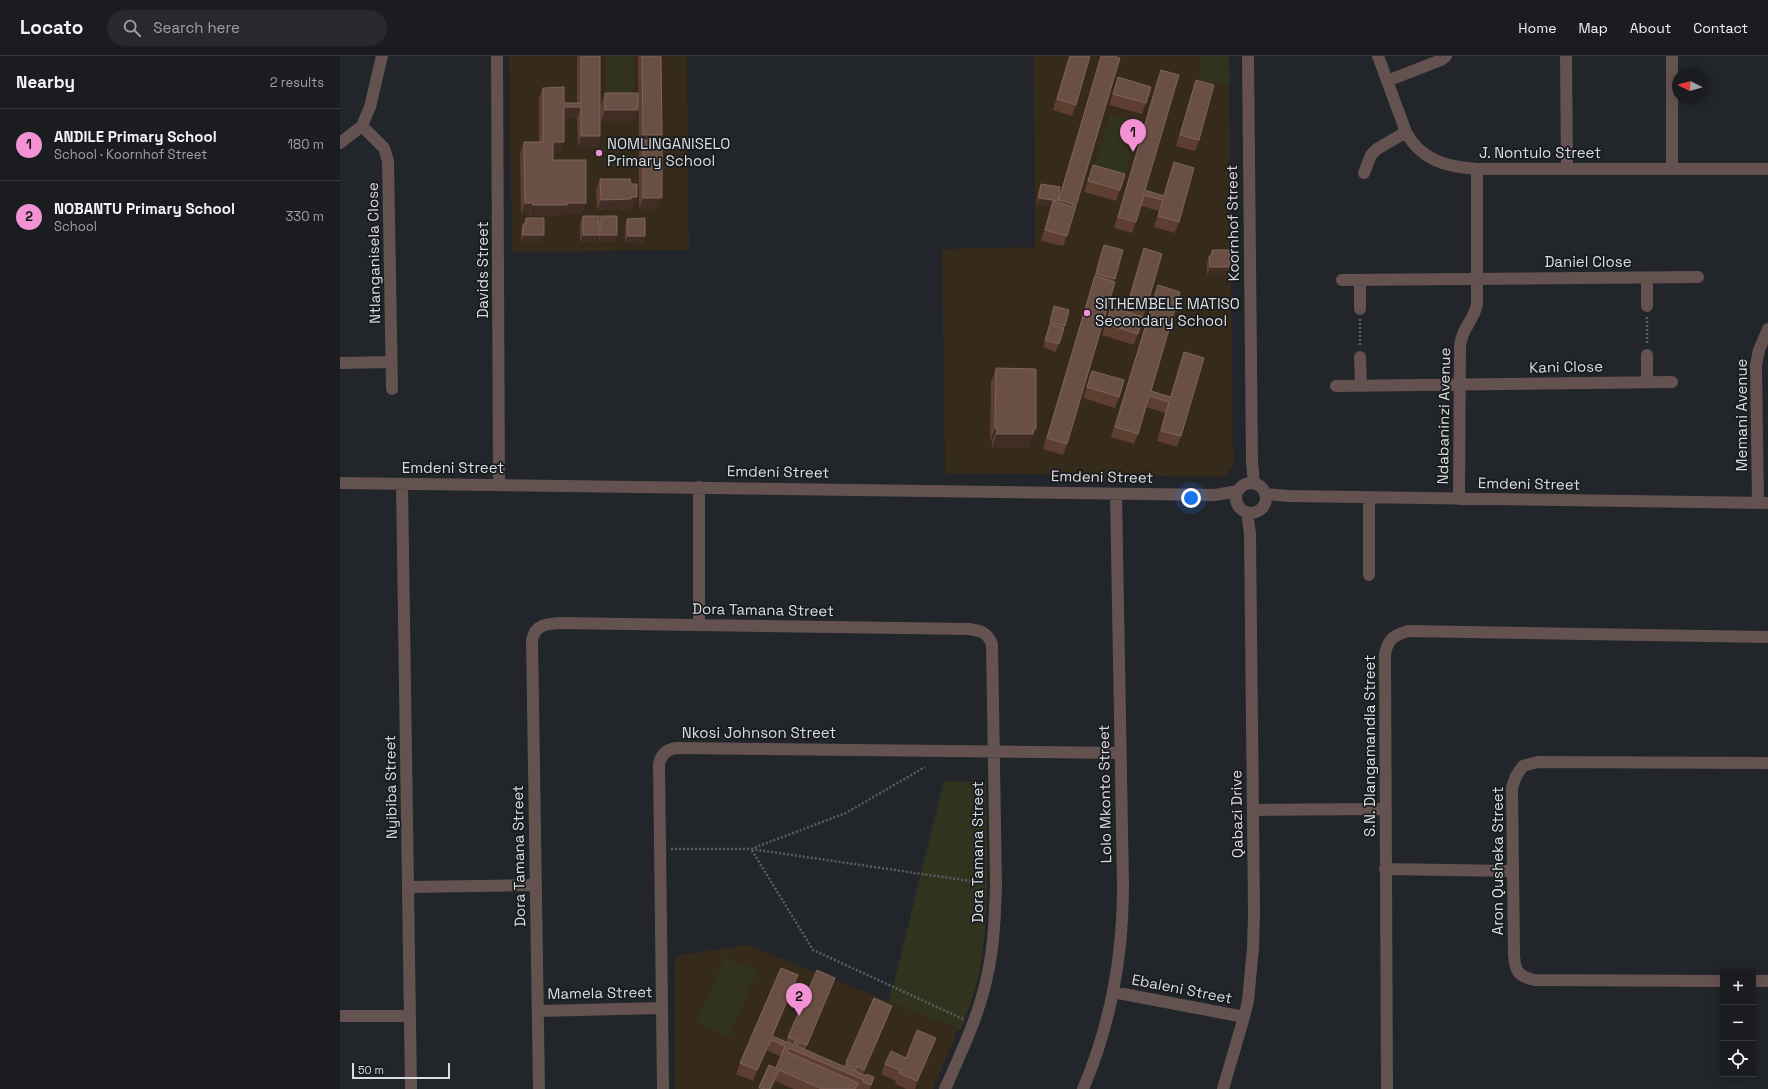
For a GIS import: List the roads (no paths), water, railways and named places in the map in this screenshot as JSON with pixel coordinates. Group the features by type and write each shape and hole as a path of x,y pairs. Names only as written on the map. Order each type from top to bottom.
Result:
{"street":[{"path":"340,143 362,126 370,107 382,56"},
{"name":"Davids Street","path":"497,56 499,484"},
{"name":"Koornhof Street","path":"1244,490 1252,462 1248,56"},
{"name":"J. Nontulo Street","path":"1378,56 1406,132 1413,144 1421,152 1446,165 1477,169 1768,169"},
{"path":"1387,81 1441,60 1446,56"},
{"path":"1566,56 1567,169"},
{"path":"1672,56 1672,168"},
{"name":"Ntlanganisela Close","path":"362,126 384,148 388,161 392,389"},
{"path":"1364,173 1371,155 1377,148 1406,132"},
{"name":"Ndabaninzi Avenue","path":"1459,499 1462,335 1477,308 1477,169"},
{"name":"Daniel Close","path":"1342,280 1698,277"},
{"path":"1647,278 1647,306"},
{"path":"1360,280 1360,309"},
{"name":"Memani Avenue","path":"1763,503 1762,389 1756,365 1759,350 1768,329"},
{"path":"1647,355 1648,382"},
{"path":"1360,357 1360,386"},
{"path":"340,363 391,362"},
{"name":"Kani Close","path":"1336,386 1672,382"},
{"name":"Emdeni Street","path":"340,483 1215,495 1244,490"},
{"name":"Nyibiba Street","path":"402,484 411,1089"},
{"path":"699,487 699,625"},
{"path":"1261,487 1258,506 1240,509 1244,490 1261,487"},
{"name":"Lolo Mkonto Street","path":"1083,1089 1100,1043 1113,992 1120,949 1123,906 1116,494"},
{"name":"Emdeni Street","path":"1258,506 1289,496 1763,503"},
{"path":"1369,575 1370,498"},
{"name":"Qabazi Drive","path":"1223,1089 1244,1017 1251,975 1254,927 1250,534 1258,506"},
{"name":"Dora Tamana Street","path":"539,1089 532,640 535,631 544,624 559,623 969,629 981,631 987,634 992,644 996,885 995,914 990,963 984,989 945,1089"},
{"name":"S.N. Dlangamandla Street","path":"1387,1089 1385,654 1387,645 1391,638 1408,631 1768,637"},
{"name":"Nkosi Johnson Street","path":"663,1089 659,764 663,755 672,749 1120,753"},
{"name":"Aron Qusheka Street","path":"1720,981 1534,980 1525,977 1518,972 1514,965 1512,788 1516,776 1524,766 1537,762 1768,763"},
{"path":"1253,810 1385,809"},
{"path":"1385,868 1512,871"},
{"path":"409,887 536,885"},
{"path":"1756,981 1768,981"},
{"name":"Ebaleni Street","path":"1113,992 1244,1017"},
{"name":"Mamela Street","path":"538,1011 662,1008"},
{"path":"340,1016 410,1016"}],"place":[{"name":"ANDILE Primary School","path":"1133,152"},
{"name":"NOMLINGANISELO Primary School","path":"599,153"},
{"name":"SITHEMBELE MATISO Secondary School","path":"1087,313"},
{"name":"NOBANTU Primary School","path":"799,1016"}]}
